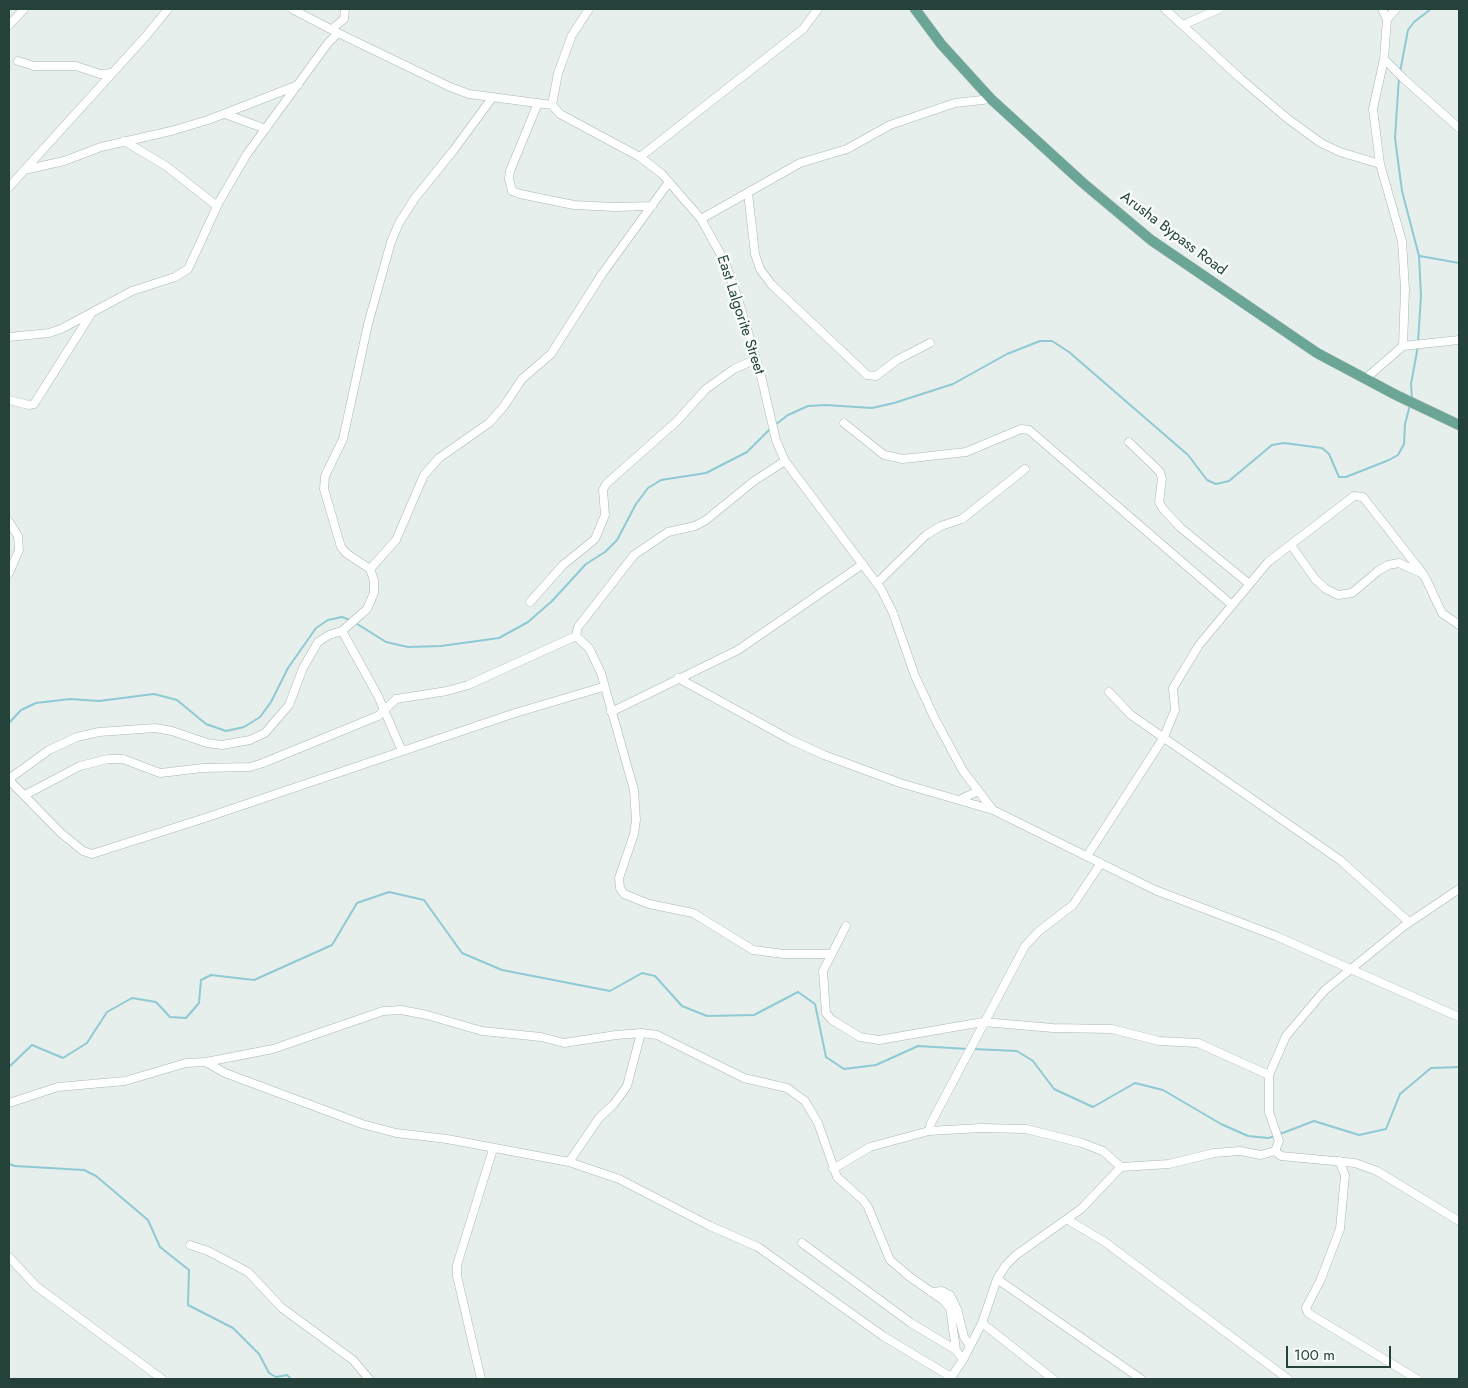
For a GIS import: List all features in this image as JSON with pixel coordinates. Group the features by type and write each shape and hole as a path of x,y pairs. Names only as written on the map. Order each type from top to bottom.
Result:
{"main road":[{"name":"Arusha Bypass Road","path":"914,9 941,44 991,99 1083,183 1166,251 1316,353 1396,395 1459,425"}],"street":[{"path":"9,24 24,9"},
{"path":"9,187 146,36 168,9"},
{"path":"292,9 347,38 450,87 492,98 552,105 558,73 572,35 589,9"},
{"path":"345,9 344,19 347,38"},
{"path":"640,157 803,29 818,9"},
{"path":"1166,9 1241,79 1315,138 1340,152 1380,164"},
{"path":"1183,25 1219,9"},
{"path":"1382,9 1387,19 1384,59 1373,109 1380,164 1402,241 1405,289 1403,346"},
{"path":"1387,19 1396,9"},
{"path":"9,337 49,333 132,291 184,272 200,245 217,206 247,154 344,19"},
{"path":"1384,59 1459,128"},
{"path":"18,61 34,66 76,66 100,74 112,73"},
{"path":"24,170 64,161 101,147 172,131 224,114 298,85"},
{"path":"492,98 453,151 414,198 399,223 388,250 368,324 343,439 326,476 324,489 341,547 346,553 370,569 374,580 372,601 356,621 342,631 329,635 318,642 303,668 289,705 276,723 265,733 250,740 222,745 207,743 172,731 155,728 99,732 77,737 49,750 9,780 60,833 83,851 92,854 512,714 603,687"},
{"path":"701,219 800,163 847,150 896,123 955,103 991,99"},
{"path":"538,103 510,171 509,179 512,191 574,205 652,206"},
{"name":"East Lalgorite Street","path":"552,105 560,114 640,157 669,182 701,219 725,262 756,359 776,440 785,461 877,583 893,613 915,676 935,720 963,771 993,810"},
{"path":"224,114 236,116 266,129"},
{"path":"124,141 166,166 217,206"},
{"path":"370,569 396,540 424,474 439,458 489,423 504,406 522,379 551,354 602,274 669,182"},
{"path":"748,194 755,254 760,269 778,290 868,375 876,376 897,360 930,343"},
{"path":"9,400 30,406 34,404 93,312"},
{"path":"1365,379 1403,346 1459,340"},
{"path":"530,602 563,565 595,538 605,515 604,490 606,484 676,422 706,389 734,368 756,359"},
{"path":"844,424 884,455 903,459 966,452 1021,430 1029,430 1232,606"},
{"path":"1129,442 1160,472 1162,479 1159,502 1163,509 1181,528 1248,584"},
{"path":"576,636 578,627 634,556 668,532 695,526 706,520 754,481 785,461"},
{"path":"877,583 926,535 941,526 962,519 1025,469"},
{"path":"1087,856 1164,737 1175,710 1174,688 1199,645 1268,562 1354,496 1363,497 1424,575 1442,613 1459,625"},
{"path":"9,522 18,536 19,550 9,573"},
{"path":"1291,545 1315,579 1338,595 1352,594 1378,571 1394,563 1404,564 1424,575"},
{"path":"611,712 738,650 863,564"},
{"path":"342,631 366,672 402,752"},
{"path":"576,636 589,648 596,662 634,790 636,820 634,834 619,878 620,888 624,894 649,904 693,914 753,950 784,954 832,954"},
{"path":"25,795 80,766 108,759 123,759 160,773 203,768 250,767 319,742 385,712 396,699 468,686 576,636"},
{"path":"678,678 791,740 824,755 900,783 993,810 1156,890 1276,936 1459,1017"},
{"path":"1109,692 1131,715 1340,860 1409,922"},
{"path":"960,800 978,791"},
{"path":"930,1131 931,1123 1024,946 1040,930 1073,905 1101,862"},
{"path":"1275,1151 1279,1141 1270,1112 1269,1075 1286,1036 1325,990 1409,922 1459,889"},
{"path":"846,926 823,971 826,1014 832,1020 860,1037 879,1040 983,1022 1053,1028 1112,1029 1159,1041 1198,1043 1269,1075"},
{"path":"9,1103 58,1087 125,1080 165,1068 273,1049 359,1018 401,1010 427,1015 482,1031 525,1035 564,1043 641,1033 657,1036 744,1078 760,1083 777,1084 796,1093 805,1101 818,1123 837,1178 863,1200 868,1207 890,1260 950,1308 956,1350"},
{"path":"569,1162 599,1118 621,1097 627,1086 641,1033"},
{"path":"206,1062 225,1072 362,1124 396,1133 447,1139 569,1162 619,1179 710,1226 758,1247 883,1336 950,1378 963,1360 982,1323 997,1279 1006,1265 1016,1255 1082,1209 1121,1167 1168,1164 1214,1153 1240,1151 1261,1155 1275,1151"},
{"path":"833,1169 870,1147 930,1131 981,1128 1026,1129 1089,1146 1103,1151 1121,1167"},
{"path":"481,1379 457,1276 457,1265 493,1149"},
{"path":"1275,1151 1281,1156 1355,1163 1377,1171 1459,1221"},
{"path":"1339,1161 1345,1175 1340,1229 1321,1279 1306,1308 1308,1313 1417,1379"},
{"path":"1068,1220 1105,1242 1288,1379"},
{"path":"802,1243 911,1323 956,1350 963,1360"},
{"path":"190,1245 221,1257 248,1272 282,1308 352,1360 369,1379"},
{"path":"9,1257 36,1286 162,1379"},
{"path":"997,1279 1141,1379"},
{"path":"932,1292 942,1290 950,1294 957,1309 964,1337 970,1346"},
{"path":"982,1323 1053,1379"}],"waterway":[{"path":"1400,72 1408,30 1414,22 1431,9"},
{"path":"1399,77 1395,138 1402,191 1419,256 1421,296 1418,342"},
{"path":"1420,256 1459,263"},
{"path":"775,425 788,415 808,406 826,405 872,408 894,403 953,384 1007,354 1040,341 1052,341 1069,352 1188,455 1207,480 1216,484 1229,481 1272,445 1284,443 1322,448 1329,454 1339,477 1346,477 1389,460 1398,455 1404,444 1405,424 1410,405"},
{"path":"1412,399 1411,384 1418,346"},
{"path":"354,622 386,642 408,647 441,646 499,638 528,622 552,601 586,564 605,552 617,540 636,504 648,488 661,480 706,473 747,452 771,428"},
{"path":"9,723 21,710 36,703 70,699 99,701 154,694 177,700 206,724 226,731 244,727 260,717 271,702 288,668 316,628 328,620 342,617 350,620"},
{"path":"9,1067 32,1045 63,1058 87,1043 107,1012 132,998 156,1002 170,1017 186,1018 199,1003 201,980 211,975 254,980 332,945 357,903 389,892 424,900 462,953 502,970 610,991 642,973 655,976 682,1006 707,1016 754,1015 798,992 815,1004 826,1057 844,1069 876,1065 918,1046 968,1049"},
{"path":"973,1049 1017,1051 1033,1061 1054,1089 1093,1107 1135,1083 1163,1090 1221,1124 1248,1136 1268,1138 1276,1136"},
{"path":"1280,1134 1314,1121 1359,1135 1386,1129 1400,1094 1431,1068 1459,1067"},
{"path":"9,1164 15,1166 84,1170 96,1176 148,1220 160,1247 189,1270 188,1305 233,1328 259,1354 269,1373 276,1377 287,1375 291,1379"}]}
